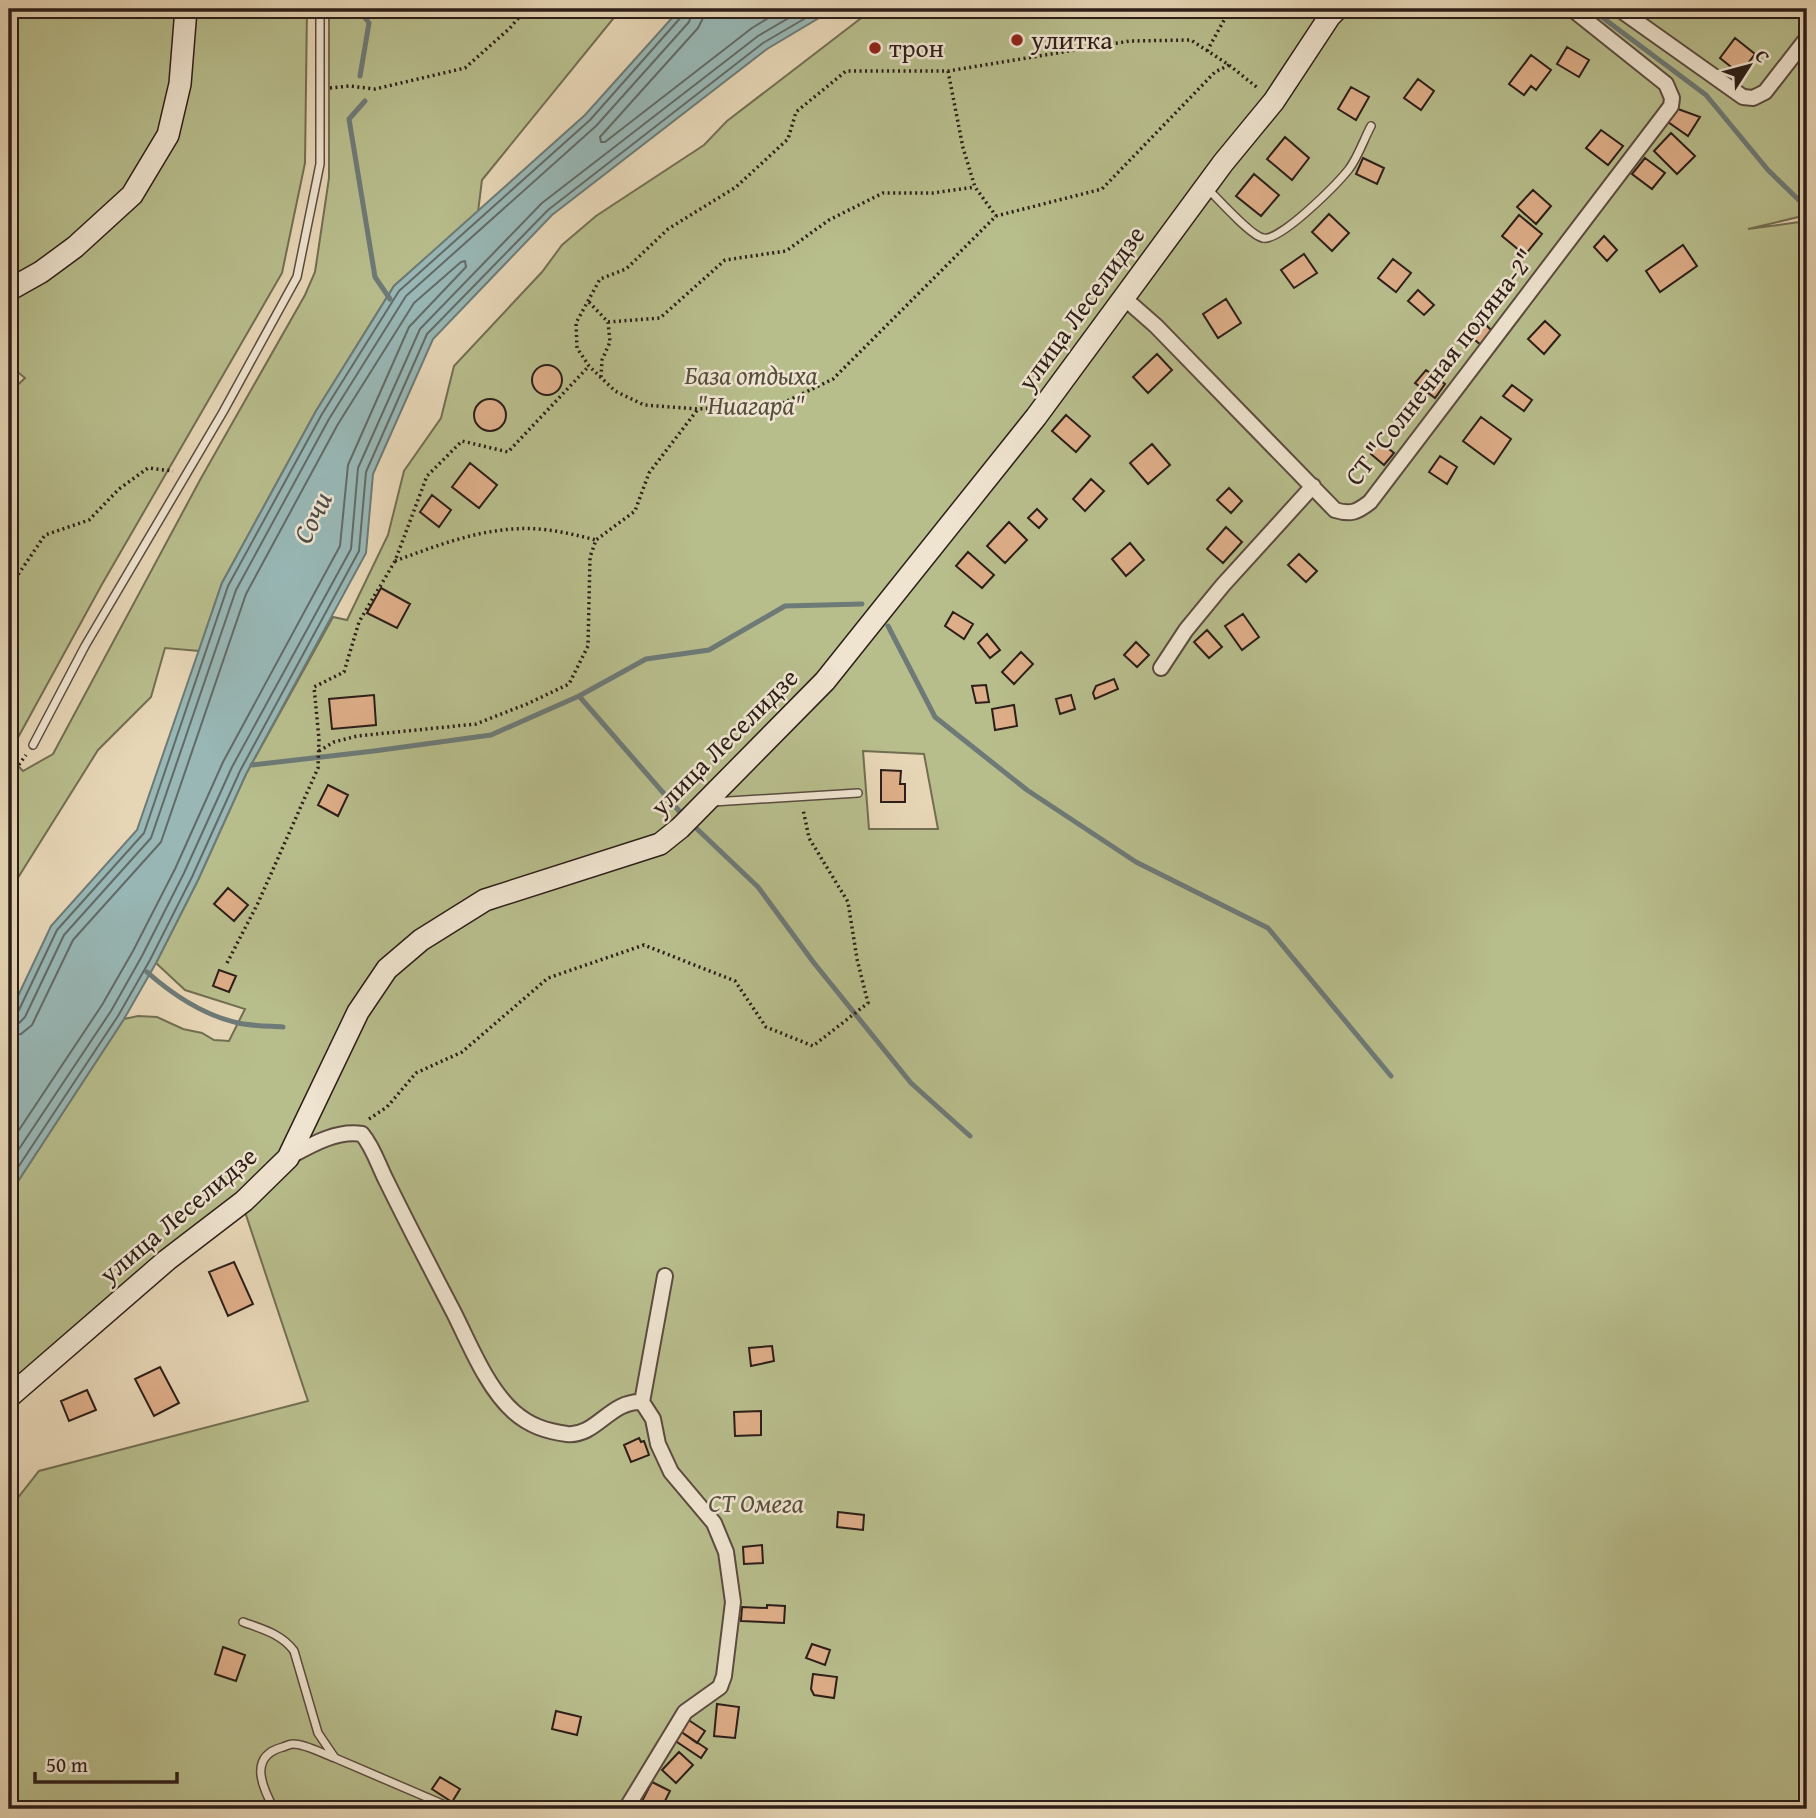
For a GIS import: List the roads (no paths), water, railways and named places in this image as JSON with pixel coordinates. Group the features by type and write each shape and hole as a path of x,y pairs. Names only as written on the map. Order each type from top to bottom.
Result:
{"street":[{"path":"9,290 41,272 75,247 132,195 168,135 180,84 186,9"},
{"name":"улица Леселидзе","path":"9,1397 167,1260 244,1201 288,1158 358,1012 387,969 421,940 485,900 660,844 680,828 825,681 1036,417 1205,186 1274,101 1337,9"},
{"name":"СТ \"Солнечная поляна-2\"","path":"1123,297 1156,326 1335,510 1347,514 1358,512 1370,502 1671,106 1672,98 1666,84 1572,9"},
{"path":"1619,9 1744,97 1754,98 1765,92 1807,38"},
{"path":"1161,668 1186,629 1313,486"},
{"path":"288,1158 312,1144 349,1132 362,1134 370,1143 484,1374 512,1411 535,1428 570,1434 584,1432 615,1408 629,1401 642,1402"},
{"path":"625,1809 685,1713 696,1702 720,1687 733,1602 726,1552 714,1522 671,1472 658,1444 653,1419 642,1402 665,1276"}],"lane":[{"path":"33,745 85,646 188,472 297,277 320,164 320,9"},
{"path":"1205,186 1252,233 1264,239 1272,238 1294,223 1350,168 1371,126"},
{"path":"706,802 858,793"},
{"path":"243,1622 277,1635 287,1641 294,1651 318,1733 335,1758"},
{"path":"274,1809 260,1776 261,1763 270,1752 294,1744 335,1758 454,1809"}],"water":[{"name":"Сочи","path":"680,9 834,9 767,49 552,215 433,339 373,474 366,553 246,774 198,880 156,963 124,1019 9,1195 9,1015 51,926 137,830 222,583 316,411 394,286 585,115"}],"waterway":[{"path":"358,9 369,23 360,76"},
{"path":"1591,9 1706,95 1768,170 1807,208"},
{"path":"365,101 349,119 375,277 390,299"},
{"path":"252,765 491,735 579,696 646,659 709,650 785,606 862,604"},
{"path":"888,626 935,717 1027,790 1136,862 1268,928 1391,1076"},
{"path":"579,696 680,812"},
{"path":"695,827 758,887 814,963 911,1083 970,1136"},
{"path":"147,972 167,989 213,1015 243,1024 283,1027"}],"place":[{"name":"улитка","path":"1017,40"},
{"name":"трон","path":"875,48"}],"park label":[{"name":"База отдыха \"Ниагара\"","path":"751,390"},
{"name":"СТ Омега","path":"756,1503"}]}
